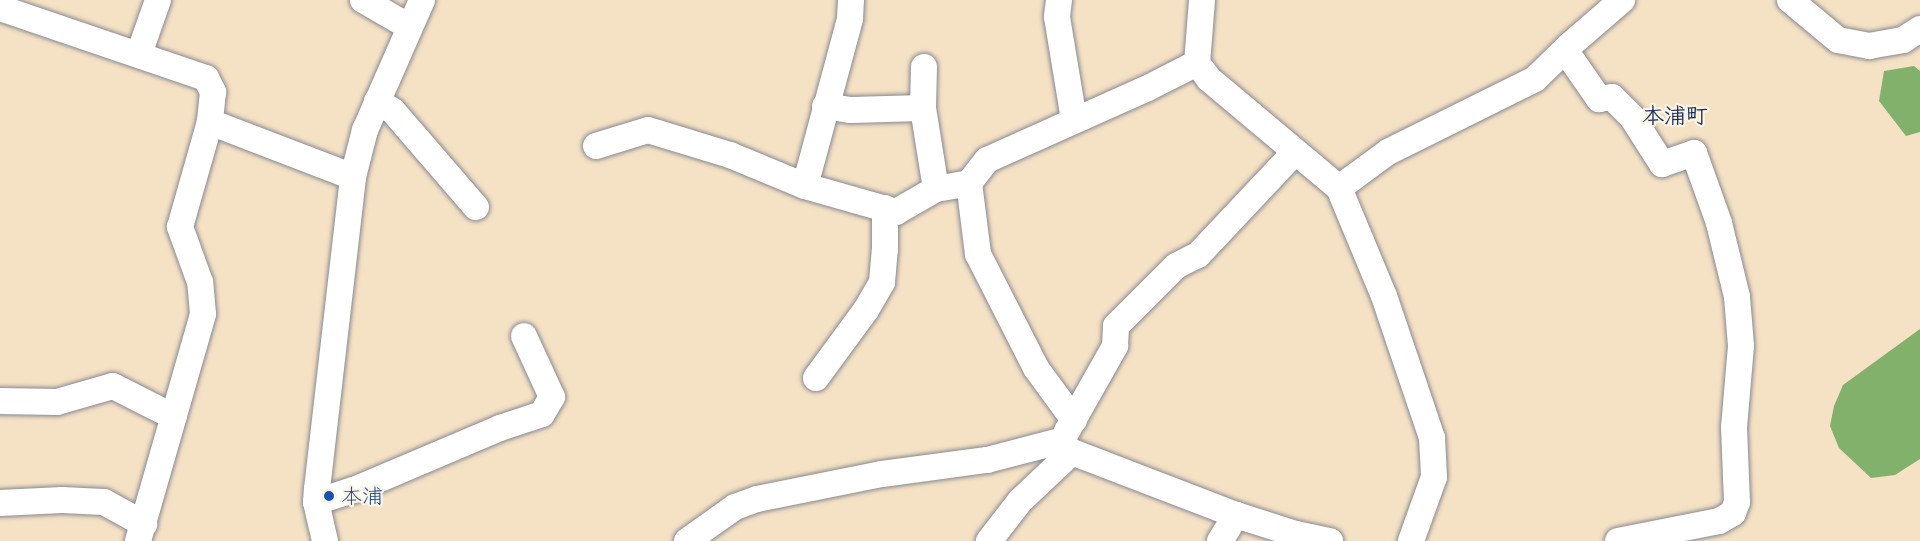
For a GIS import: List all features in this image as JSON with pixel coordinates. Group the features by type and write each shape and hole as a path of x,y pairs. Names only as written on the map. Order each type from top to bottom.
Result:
{"street":[{"path":"140,54 158,0"},
{"path":"363,0 410,27"},
{"path":"326,541 316,502 346,219 353,177 365,130 422,0"},
{"path":"805,186 850,19 851,0"},
{"path":"1059,0 1057,17 1074,120"},
{"path":"1202,0 1197,63 1209,79 1339,188 1384,296 1432,438 1434,477 1412,541"},
{"path":"1339,188 1388,152 1535,79 1622,0"},
{"path":"1790,0 1838,40 1869,46 1903,40 1920,29"},
{"path":"0,8 206,78 213,92 210,122 180,227 200,282 203,314 141,532 104,502 62,500 0,503"},
{"path":"1565,50 1599,99 1612,96 1632,117 1662,164 1694,153 1719,223 1737,297 1741,346 1734,427 1737,502 1733,513 1719,521 1618,541"},
{"path":"596,146 648,130 730,155 805,186 896,212 936,189 969,183 987,160 1146,89 1197,63"},
{"path":"924,67 923,108 936,189"},
{"path":"377,100 393,111 476,207"},
{"path":"825,106 851,110 923,108"},
{"path":"210,122 353,177"},
{"path":"989,541 1066,447 1074,420 1115,346 1116,326 1176,266 1197,255 1295,152"},
{"path":"969,183 978,254 1036,368 1074,420"},
{"path":"816,378 866,310 882,282 885,208"},
{"path":"316,502 354,490 500,428 542,414 552,397 524,336"},
{"path":"0,401 57,402 113,386 174,417"},
{"path":"687,541 735,507 757,499 882,474 1066,447 1236,515 1296,534 1330,541"},
{"path":"1220,541 1236,515"}],"green space":[{"path":"1914,66 1920,71 1920,132 1906,136 1879,101 1884,71"},
{"path":"1920,329 1920,459 1895,475 1871,478 1839,448 1830,426 1834,406 1843,385"}],"place":[{"name":"本浦","path":"329,496"}],"district":[{"name":"本浦町","path":"1675,116"}]}
